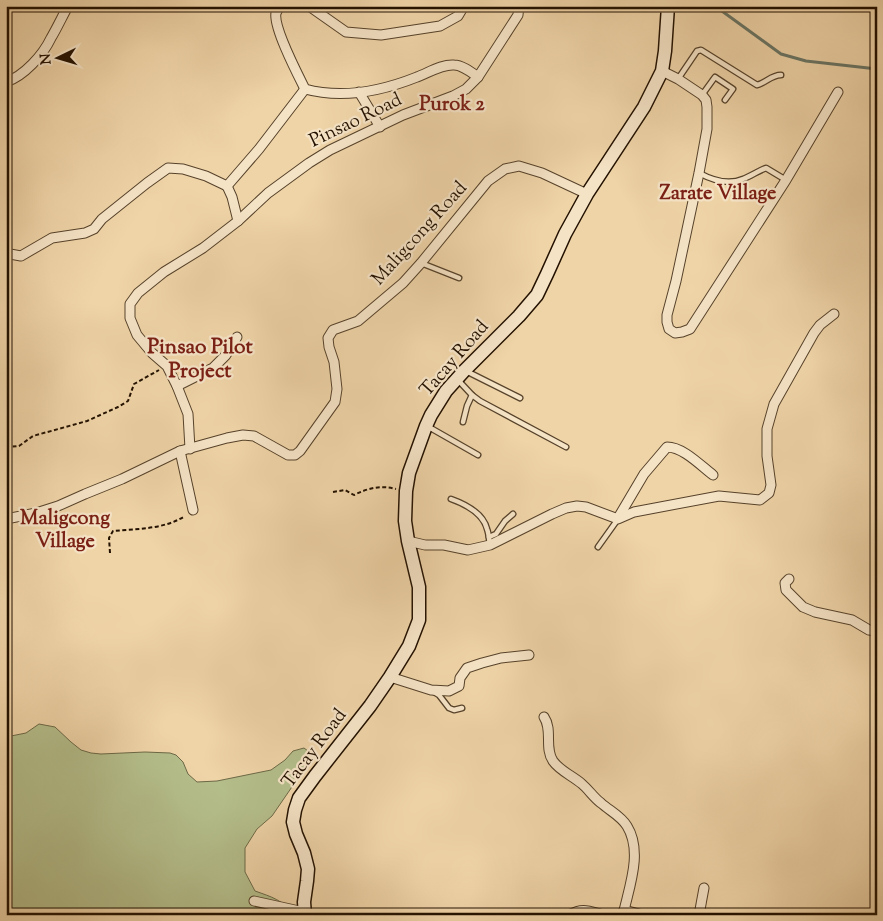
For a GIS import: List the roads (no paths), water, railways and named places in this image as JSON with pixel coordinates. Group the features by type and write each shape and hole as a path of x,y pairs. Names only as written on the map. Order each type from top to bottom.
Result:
{"main road":[{"name":"Tacay Road","path":"305,913 304,902 308,869 293,822 295,810 300,798 315,776 359,721 390,677 409,646 418,620 419,587 405,521 406,491 410,473 430,415 446,391 519,316 537,294 548,274 565,234 587,194 644,106 662,71 666,51 668,6"}],"street":[{"path":"6,82 14,79 24,71 47,46 68,6"},
{"path":"280,6 276,13 280,33 305,89"},
{"path":"308,6 346,32 381,35 440,26 458,16 464,6"},
{"name":"Pinsao Road","path":"176,386 167,366 152,353 137,335 130,318 130,304 138,293 164,272 203,248 308,162 330,150 466,89 478,77 518,15 519,6"},
{"path":"305,89 333,94 359,92 392,86 418,77 436,68 454,65 478,77"},
{"path":"662,71 678,78 706,100 707,129 676,281 667,315 669,328 675,333 690,328 786,180 838,92"},
{"path":"227,186 259,149 305,89"},
{"path":"359,92 380,127"},
{"name":"Maligcong Road","path":"6,519 58,506 185,450 227,438 243,435 254,436 288,455 295,455 300,451 335,402 337,389 334,362 328,338 333,330 358,321 403,283 421,264 488,181 505,170 519,166 542,173 587,194"},
{"path":"6,255 21,256 52,238 85,232 94,228 102,219 168,168 198,174 227,186 238,221"},
{"path":"408,541 425,546 444,545 468,550 552,514 577,506 586,507 618,518 634,512 719,496 760,500 769,493 771,484 767,456 768,429 774,404 814,333 820,325 834,314"},
{"path":"193,510 185,450 188,414 176,386 212,368 226,355 237,337"},
{"path":"618,518 644,474 667,447 674,447 681,451 713,475"},
{"path":"789,579 785,583 786,590 803,607 815,612 852,620 870,630 877,631"},
{"path":"390,677 431,690 449,691 458,686 460,678 467,668 501,658 529,654"},
{"path":"544,717 548,722 549,750 553,762 585,786 628,826 633,840 635,858 623,913 643,915"},
{"path":"699,915 704,888"},
{"path":"254,901 305,913"},
{"path":"569,915 577,910 585,909 604,915"}],"lane":[{"path":"678,78 699,50 757,86 776,75 780,75"},
{"path":"702,95 715,77 733,89 725,100"},
{"path":"699,173 718,180 736,181 766,168 786,180"},
{"path":"421,264 459,278"},
{"path":"461,375 472,395 480,401 566,447"},
{"path":"461,375 520,398"},
{"path":"463,422 472,395"},
{"path":"426,426 478,454"},
{"path":"451,500 464,504 480,517 487,527 489,541"},
{"path":"489,541 513,514"},
{"path":"598,547 618,518"},
{"path":"431,690 439,695 449,708 454,710 462,708"}],"waterway":[{"path":"715,6 781,54 806,61 877,69"}],"district":[{"name":"Purok 2","path":"452,105"},
{"name":"Zarate Village","path":"718,194"},
{"name":"Pinsao Pilot Project","path":"200,360"},
{"name":"Maligcong Village","path":"65,530"}]}
